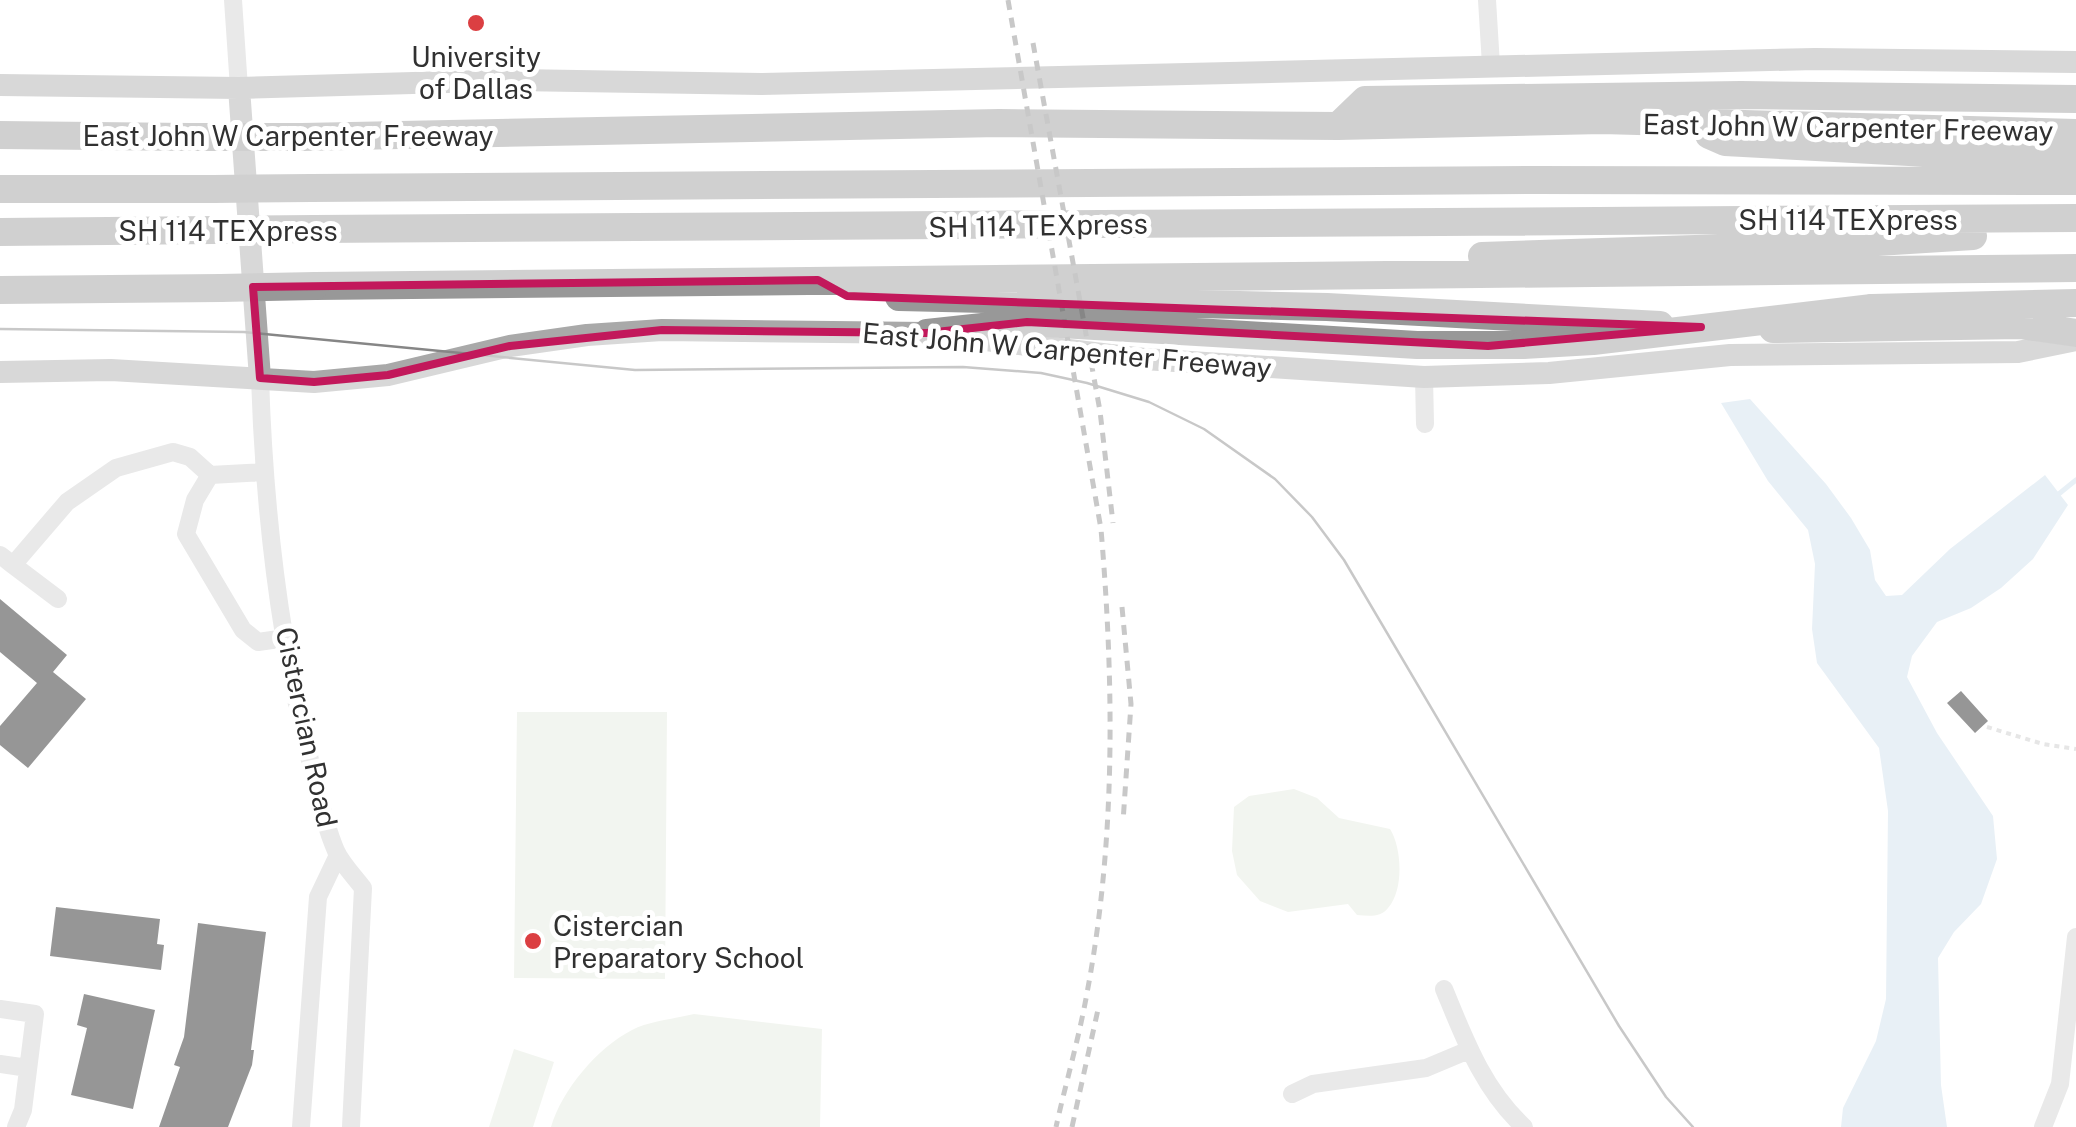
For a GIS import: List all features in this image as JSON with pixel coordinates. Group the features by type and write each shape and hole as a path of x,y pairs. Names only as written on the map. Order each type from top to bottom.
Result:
{"highway":[{"path":"1338,126 1365,100 1741,94 2076,100"},
{"name":"East John W Carpenter Freeway","path":"0,135 302,137 999,123 1338,126 1602,120 2076,133"},
{"path":"1684,124 1725,142 2076,161"},
{"name":"SH 114 TEXpress","path":"0,190 1535,180 2076,181"},
{"name":"SH 114 TEXpress","path":"0,232 2076,218"},
{"path":"1036,278 1082,268 1827,245 2076,230"},
{"name":"East John W Carpenter Freeway","path":"0,290 2076,268"},
{"path":"818,280 847,296 1327,308 1732,329 2020,325 2076,336"},
{"path":"927,333 1027,322 1417,345 1522,345 1872,308 2076,303"}],"main road":[{"path":"1491,65 1815,60 2076,62"},
{"name":"East John W Carpenter Freeway","path":"0,85 239,88 516,80 761,84 1297,74 1491,65"},
{"path":"239,88 260,378"},
{"name":"East John W Carpenter Freeway","path":"0,372 111,370 314,382 388,375 510,346 662,330 927,333 1144,359 1424,376 1549,373 1730,355 2018,352 2076,336"}],"street":[{"path":"234,0 239,88"},
{"path":"1487,0 1491,65"},
{"path":"1424,376 1425,424"},
{"name":"Cistercian Road","path":"260,378 265,472 299,716 326,824 338,855 363,888 351,1127"},
{"path":"58,598 7,560 67,502 116,468 173,452 190,457 210,474 265,472"},
{"path":"210,474 195,500 186,534 243,630 258,642 286,638"},
{"path":"301,1127 318,896 338,855"},
{"path":"2044,1127 2060,1084 2076,938"},
{"path":"1444,989 1476,1066 1507,1111 1524,1127"},
{"path":"0,1009 36,1014 23,1110 16,1127 0,1124"},
{"path":"1292,1094 1313,1084 1426,1068 1470,1050"},
{"path":"0,1064 28,1068"}],"path":[{"path":"1987,727 2076,750"}],"highlighted area":[{"path":"818,280 847,296 1701,327 1488,346 1027,322 927,333 662,330 510,346 388,375 314,382 260,378 253,287"}],"shaded area":[{"path":"517,712 667,712 665,979 514,978"},
{"path":"1294,789 1317,798 1339,818 1390,829 1400,869 1397,891 1385,911 1374,916 1357,915 1348,904 1288,912 1260,901 1237,875 1232,851 1234,807 1249,796"},
{"path":"694,1014 822,1029 820,1127 551,1127 572,1085 606,1048 639,1027"},
{"path":"514,1049 554,1062 533,1127 489,1127"}],"water":[{"path":"1750,399 1851,518 1870,550 1875,580 1886,596 1902,595 1950,549 2045,475 2068,505 2033,559 2001,588 1971,608 1937,622 1912,656 1907,677 1937,733 1993,816 1997,859 1981,904 1954,932 1938,958 1941,1085 1947,1127 1841,1127 1843,1108 1876,1041 1886,999 1888,811 1879,748 1817,663 1812,629 1815,564 1808,530 1768,481 1721,403"}],"building":[{"path":"0,599 67,655 53,672 86,699 28,768 0,745 0,726 37,683 0,652"},
{"path":"1961,691 1988,721 1975,733 1947,703"},
{"path":"56,907 160,919 157,944 164,945 161,970 50,956"},
{"path":"198,923 266,932 252,1065 228,1127 159,1127 180,1067 174,1065 184,1037"},
{"path":"84,994 155,1010 133,1109 71,1095 87,1028 77,1025"}],"waterway":[{"path":"2055,497 2076,480"}],"tram line":[{"path":"0,329 244,332 635,370 963,367 1041,373 1149,402 1204,429 1275,479 1312,517 1344,560 1619,1026 1666,1097 1693,1127"}],"railway":[{"path":"1008,0 1101,529 1108,645 1110,761 1103,877 1087,993 1056,1127"},
{"path":"1033,43 1100,411 1113,523"},
{"path":"1122,607 1131,704 1123,822"},
{"path":"1072,1127 1099,1005"}],"place":[{"name":"University of Dallas","path":"476,23"},
{"name":"Cistercian Preparatory School","path":"533,941"}]}
